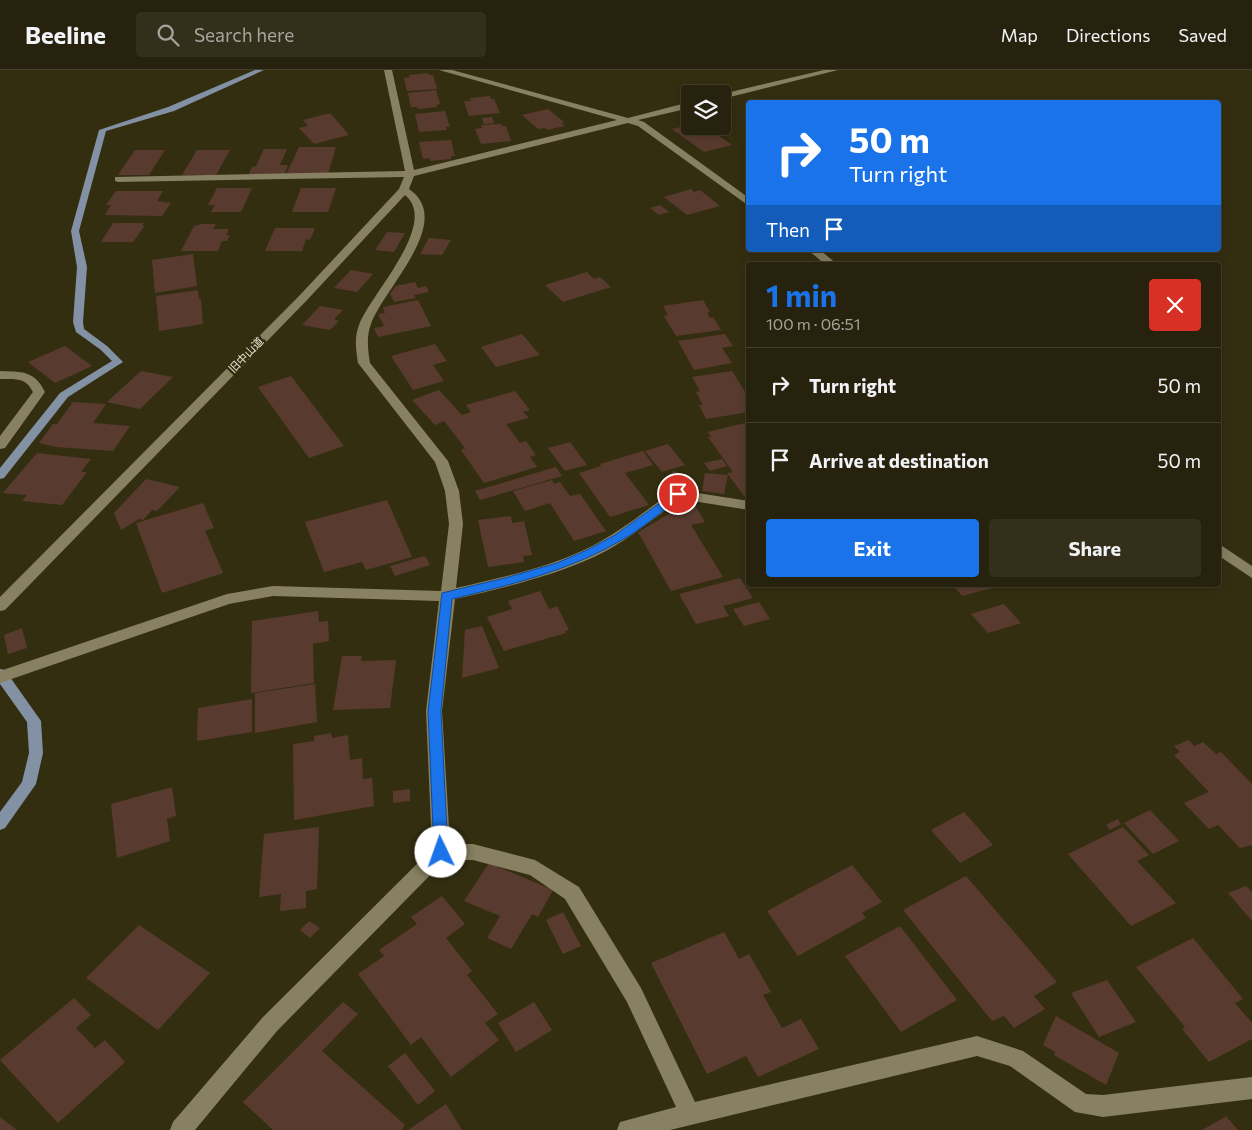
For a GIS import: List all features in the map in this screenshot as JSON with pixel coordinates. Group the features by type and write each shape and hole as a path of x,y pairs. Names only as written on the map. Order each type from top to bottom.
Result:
{"street":[{"path":"388,70 410,174"},
{"path":"443,70 629,119 641,124 746,201"},
{"path":"731,95 834,70"},
{"path":"118,179 410,174 681,107"},
{"name":"旧中山道","path":"0,606 304,297 404,190 410,174"},
{"path":"404,190 414,196 420,207 421,221 417,236 365,324 361,344 364,363 441,461 452,491 456,524 446,596 434,711 441,852"},
{"path":"816,252 829,262"},
{"path":"0,375 24,376 34,382 38,392 0,445"},
{"path":"0,677 227,599 273,591 446,596 506,582 561,565 590,553 619,537 678,494 746,505"},
{"path":"1221,551 1252,574"},
{"path":"181,1130 270,1024 441,852 473,852 535,868 572,893 634,995 690,1114"},
{"path":"628,1130 977,1046 1016,1058 1083,1104 1103,1106 1252,1088"}],"building":[{"path":"428,73 433,75 437,89 407,91 404,78 410,77 409,75"},
{"path":"436,90 440,104 436,105 437,107 418,109 417,107 411,107 408,93"},
{"path":"490,96 491,99 494,99 500,113 469,116 464,101 471,101 470,98"},
{"path":"548,109 564,122 561,123 565,126 547,130 545,128 538,129 522,115"},
{"path":"445,111 450,127 446,127 447,130 419,132 415,114"},
{"path":"331,114 349,135 314,144 299,128 308,126 303,120"},
{"path":"492,117 494,123 484,124 482,118"},
{"path":"501,124 506,126 511,141 481,144 475,129 482,128 481,125"},
{"path":"681,127 681,135 718,135 732,145 704,152 672,129"},
{"path":"451,140 455,156 451,156 451,159 430,161 430,158 423,159 419,142"},
{"path":"299,147 336,147 328,174 286,175"},
{"path":"264,149 287,149 280,165 288,165 284,176 248,176 252,167 256,166"},
{"path":"135,150 165,150 149,175 118,175"},
{"path":"197,150 230,150 216,175 182,175"},
{"path":"217,188 252,188 241,212 211,212 215,205 208,205"},
{"path":"301,188 336,188 328,212 292,212"},
{"path":"691,189 694,192 700,190 720,206 687,215 664,197"},
{"path":"116,191 163,191 157,201 171,203 162,216 105,215 111,205 106,205"},
{"path":"660,205 669,212 659,215 650,208"},
{"path":"113,223 144,223 142,225 145,225 133,242 101,242"},
{"path":"216,224 213,229 229,229 226,235 230,235 227,241 222,241 218,251 181,251 194,226"},
{"path":"275,228 315,228 310,240 306,239 302,251 265,251"},
{"path":"387,232 405,233 394,252 375,250"},
{"path":"429,238 451,240 442,255 420,254"},
{"path":"193,254 197,286 155,293 152,260"},
{"path":"351,270 373,274 357,292 334,288"},
{"path":"587,272 594,279 600,277 611,287 563,302 545,285"},
{"path":"415,282 418,288 426,286 429,292 414,295 416,298 394,302 390,294 396,286"},
{"path":"198,290 199,299 201,299 203,324 159,331 156,296"},
{"path":"418,300 431,326 378,337 374,328 384,326 378,314 385,313 383,307"},
{"path":"703,300 710,312 707,313 710,318 713,317 721,330 676,336 664,316 668,315 663,306"},
{"path":"320,306 343,310 334,319 339,321 330,330 302,325"},
{"path":"522,334 540,355 496,367 481,347"},
{"path":"725,334 733,346 722,348 732,363 694,370 678,341"},
{"path":"435,344 447,361 433,365 444,381 413,390 391,356"},
{"path":"65,346 92,366 55,383 28,362"},
{"path":"141,371 173,377 140,409 107,402"},
{"path":"732,371 746,393 746,412 706,419 699,405 703,405 696,392 700,391 692,377"},
{"path":"291,376 344,446 309,458 258,387"},
{"path":"439,390 462,415 471,412 466,405 515,391 530,410 523,412 529,418 506,424 520,443 526,441 536,455 530,457 537,467 484,483 461,450 465,448 444,421 435,425 412,400"},
{"path":"73,402 106,404 93,423 130,426 113,451 56,447 39,443 53,424 57,424"},
{"path":"746,423 746,496 744,496 727,473 733,472 708,437 711,437 708,432"},
{"path":"570,442 587,465 565,471 548,448"},
{"path":"668,444 685,465 662,472 645,451"},
{"path":"643,451 653,465 625,473 649,505 610,517 579,473 601,466 600,464"},
{"path":"37,453 91,459 81,472 87,472 62,505 22,501 27,495 3,493"},
{"path":"722,459 727,466 710,471 704,463"},
{"path":"556,467 562,476 480,500 475,491"},
{"path":"673,471 682,474 672,487 663,484"},
{"path":"705,473 728,475 724,494 702,491"},
{"path":"146,479 180,487 157,511 152,510 143,520 139,519 121,530 114,513"},
{"path":"552,480 554,484 560,482 570,496 580,494 606,531 574,541 550,503 525,511 513,491"},
{"path":"387,500 412,557 366,570 362,562 324,572 305,522"},
{"path":"203,503 214,528 205,531 223,573 162,593 136,523"},
{"path":"694,504 705,522 691,525 723,577 671,591 638,532 679,508"},
{"path":"511,516 512,523 524,521 532,555 523,556 524,562 488,567 478,520"},
{"path":"425,556 430,565 395,576 390,566"},
{"path":"740,578 753,598 723,606 729,616 696,624 679,594"},
{"path":"955,587 997,587 962,596"},
{"path":"540,591 549,609 557,606 569,630 565,631 566,633 504,651 487,617 512,609 508,601"},
{"path":"759,602 770,619 744,626 733,609"},
{"path":"1004,604 1021,623 988,633 971,614"},
{"path":"318,611 319,622 328,621 329,641 313,644 314,683 251,693 252,621"},
{"path":"482,626 499,668 462,678 465,630"},
{"path":"22,628 27,648 8,654 4,635"},
{"path":"342,656 362,656 361,661 396,660 390,708 333,710"},
{"path":"315,684 317,722 255,733 255,693"},
{"path":"252,699 252,732 197,741 198,708"},
{"path":"331,733 332,738 348,735 350,760 362,758 363,779 372,778 374,806 294,820 293,744 314,741 314,736"},
{"path":"1189,740 1194,746 1203,742 1216,754 1221,752 1252,784 1252,845 1240,848 1218,825 1209,829 1184,803 1209,792 1174,755 1180,752 1174,746"},
{"path":"172,787 176,816 167,819 170,841 117,858 111,804"},
{"path":"410,789 410,801 393,803 393,791"},
{"path":"1150,810 1179,841 1153,854 1124,823"},
{"path":"964,812 993,845 960,863 931,830"},
{"path":"1118,819 1121,824 1110,830 1106,825"},
{"path":"319,827 317,889 306,891 306,908 280,911 281,894 259,897 264,834"},
{"path":"1123,827 1149,855 1137,861 1176,903 1131,926 1068,854"},
{"path":"489,863 553,890 538,917 532,914 511,949 487,938 500,916 464,901"},
{"path":"852,865 882,902 862,913 866,918 798,956 767,911"},
{"path":"966,876 1057,982 1034,996 1045,1009 1014,1028 1004,1016 992,1021 903,910"},
{"path":"1246,886 1252,892 1252,921 1228,893"},
{"path":"442,896 465,924 446,938 472,971 467,975 498,1014 485,1023 499,1040 451,1077 421,1037 411,1045 358,974 384,956 379,950 417,924 411,917"},
{"path":"563,912 581,946 563,954 546,920"},
{"path":"309,921 320,928 310,938 300,930"},
{"path":"139,925 210,973 158,1030 86,978"},
{"path":"900,926 957,1000 901,1032 845,956"},
{"path":"724,932 739,959 749,954 771,992 763,995 782,1028 801,1019 819,1049 758,1077 746,1056 707,1074 651,963"},
{"path":"1193,938 1243,999 1235,1003 1252,1023 1252,1039 1209,1062 1182,1029 1185,1027 1136,967"},
{"path":"1107,980 1136,1022 1099,1037 1071,993"},
{"path":"74,998 91,1015 76,1028 95,1048 105,1040 125,1062 58,1123 0,1060"},
{"path":"343,1002 358,1014 322,1051 405,1125 401,1130 273,1130 243,1102"},
{"path":"534,1002 552,1030 516,1052 498,1023"},
{"path":"1056,1016 1119,1053 1106,1085 1054,1055 1055,1052 1043,1045"},
{"path":"405,1053 435,1091 418,1105 388,1066"},
{"path":"446,1104 462,1130 408,1130"},
{"path":"0,1117 17,1130 0,1130"},
{"path":"1225,1117 1238,1130 1202,1130"}],"waterway":[{"path":"0,475 64,395 118,362 104,348 79,330 78,322 82,267 75,231 103,130 171,109 261,70"},
{"path":"0,674 34,721 36,753 29,784 0,824"}],"route":[{"path":"441,852 434,711 446,596 506,582 561,565 590,553 619,537 678,494"}]}
